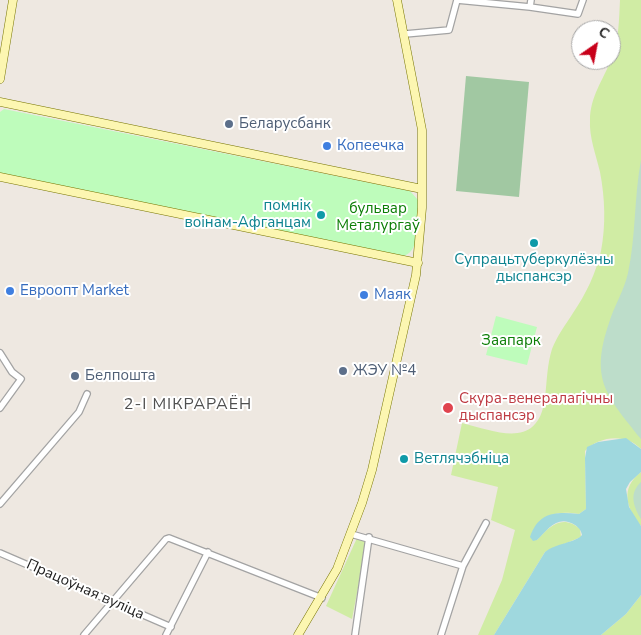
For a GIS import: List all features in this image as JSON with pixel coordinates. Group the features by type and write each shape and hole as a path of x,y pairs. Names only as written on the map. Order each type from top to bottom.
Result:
{"main road":[{"path":"0,79 13,0"},
{"path":"298,635 322,598 351,534 372,470 412,297 418,263 422,189 422,130 397,0"},
{"path":"0,102 422,189"},
{"path":"0,177 418,263"}],"street":[{"path":"405,34 450,30 457,0 578,14 583,0"},
{"path":"530,7 531,0"},
{"path":"0,353 12,372 21,379 0,408"},
{"path":"0,504 79,412 87,394"},
{"path":"441,635 463,566 486,523"},
{"path":"351,534 369,537 463,566"},
{"path":"355,635 369,537"},
{"path":"84,635 166,539 174,539 322,598"},
{"path":"166,635 208,552"},
{"name":"Працоўная вуліца","path":"0,553 111,603 171,627"}],"green space":[{"path":"620,0 641,0 641,449 628,440 613,438 598,442 585,451 586,509 579,514 558,513 548,517 532,532 537,540 552,526 568,522 580,529 581,537 545,552 494,635 478,635 502,580 515,530 491,520 498,487 451,475 462,423 502,433 514,433 525,431 534,425 541,414 552,349 590,283 601,251 604,231 603,192 591,133 591,112 592,104 607,70 621,70 621,20 619,20"},
{"path":"466,76 529,82 519,197 456,191"},
{"name":"бульвар Металургаў","path":"4,109 410,191 418,200 418,223 414,247 410,253 404,256 0,173 0,112"},
{"path":"641,160 641,439 611,399 605,387 601,360 603,343 609,323 628,273"},
{"name":"Заапарк","path":"496,316 537,327 527,365 486,355"},
{"path":"641,472 641,526 629,505 628,491 634,478"},
{"path":"641,482 641,519 634,504 634,495 637,486"},
{"path":"357,538 367,541 352,619 326,606"},
{"path":"641,595 641,635 601,635 626,614"}],"water":[{"path":"626,438 641,449 641,472 630,482 626,489 629,507 641,526 641,595 626,614 601,635 494,635 545,552 575,540 582,535 580,529 575,525 563,521 554,524 537,540 533,541 530,537 538,522 550,515 563,513 579,514 586,509 585,458 587,447 598,442"}],"place":[{"name":"Беларусбанк","path":"229,124"},
{"name":"Копеечка","path":"327,146"},
{"name":"помнік воінам-Афганцам","path":"321,215"},
{"name":"Супрацьтуберкулёзны дыспансэр","path":"534,243"},
{"name":"Евроопт Market","path":"10,291"},
{"name":"Маяк","path":"364,295"},
{"name":"ЖЭУ №4","path":"343,371"},
{"name":"Белпошта","path":"75,376"},
{"name":"Скура-венералагічны дыспансэр","path":"448,408"},
{"name":"Ветлячэбніца","path":"404,459"}],"district":[{"name":"2-І МІКРАРАЁН","path":"188,405"}]}
